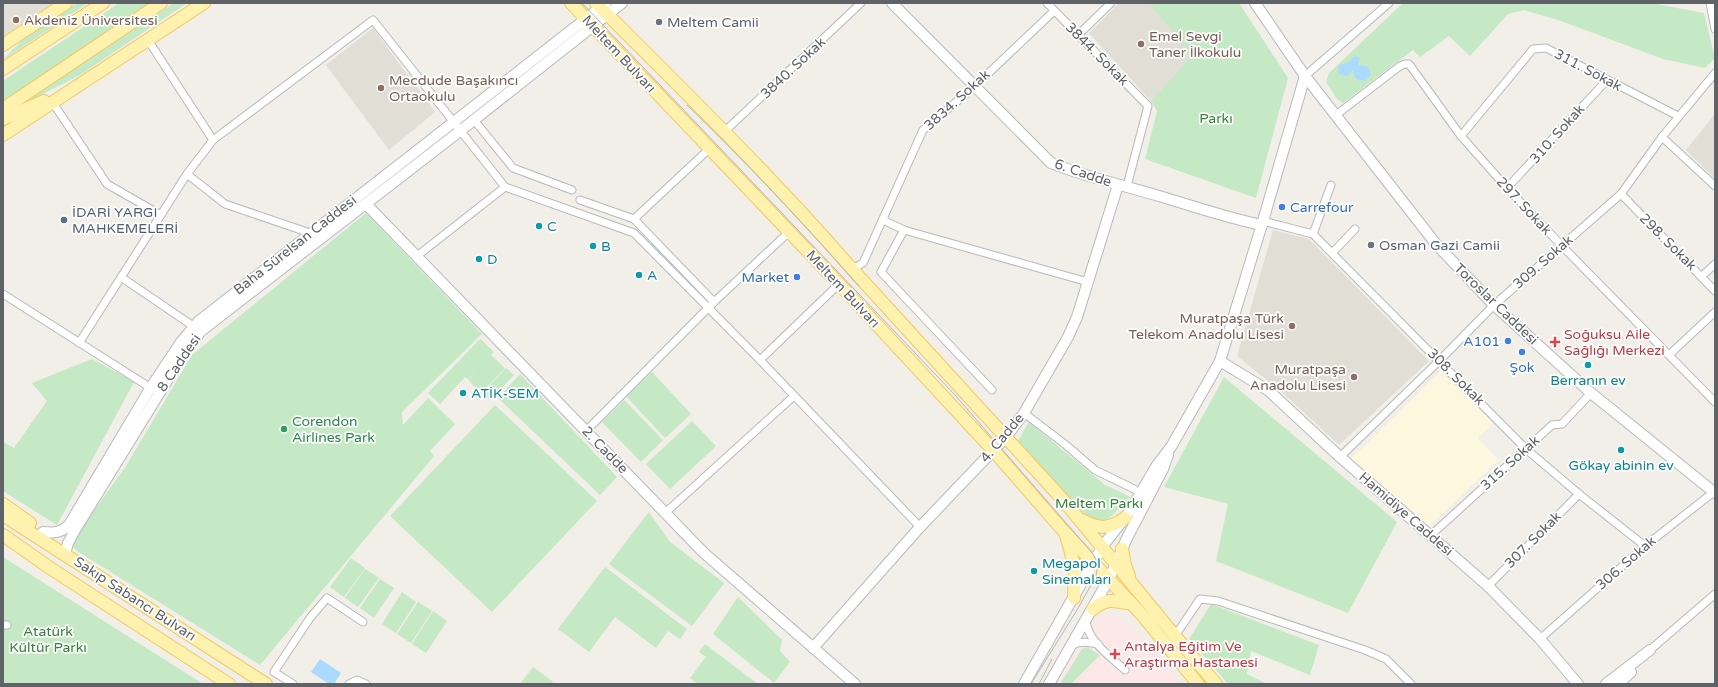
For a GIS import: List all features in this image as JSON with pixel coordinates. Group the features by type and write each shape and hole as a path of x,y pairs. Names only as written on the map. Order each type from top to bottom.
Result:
{"main road":[{"path":"3,45 66,3"},
{"path":"8,66 103,3"},
{"path":"3,109 161,3"},
{"path":"3,135 204,3"},
{"name":"Meltem Bulvarı","path":"571,3 789,232 993,450 1065,532 1132,604 1198,684"},
{"name":"Baha Sürelsan Caddesi","path":"43,532 56,533 63,531 69,525 155,391 181,342 193,326 310,233 457,127 474,120 590,22 602,7 622,3"},
{"name":"6. Cadde","path":"892,3 1051,163 1077,173 1208,212 1263,223"},
{"name":"Toroslar Caddesi","path":"1255,3 1305,76 1436,244 1494,305 1591,393 1715,493"},
{"name":"Meltem Bulvarı","path":"602,7 820,232 1078,518 1137,590"},
{"name":"Baha Sürelsan Caddesi","path":"366,204 457,127 590,22"},
{"path":"3,51 19,34"},
{"path":"1024,684 1102,547 1125,518 1142,493 1157,465 1171,447 1220,361 1263,223 1305,76"},
{"path":"3,119 74,88"},
{"name":"4. Cadde","path":"813,648 920,527 1006,437 1024,413 1068,337 1122,186"},
{"name":"2. Cadde","path":"366,204 587,430 704,553 856,684"},
{"name":"8 Caddesi","path":"65,554 68,543 75,530 155,391 190,343 201,331 366,204"},
{"name":"Hamidiye Caddesi","path":"1220,361 1268,391 1340,457 1488,586 1540,639 1578,684"},
{"path":"1049,684 1109,579 1115,563 1163,469 1171,447"},
{"path":"3,504 43,532 65,554"},
{"name":"Sakıp Sabancı Bulvarı","path":"3,515 266,684"},
{"path":"1078,518 1098,527 1107,528 1115,525 1125,518"},
{"path":"1065,532 1074,567 1074,598"},
{"path":"3,535 50,568"},
{"path":"3,544 50,568"},
{"path":"1122,549 1125,564 1137,590 1216,684"},
{"name":"Sakıp Sabancı Bulvarı","path":"50,568 229,684"},
{"path":"1092,608 1100,603 1111,600 1132,604"},
{"path":"1606,684 1650,650"},
{"path":"1618,684 1635,669 1650,650"}],"street":[{"name":"3840. Sokak","path":"724,132 861,3"},
{"name":"3844. Sokak","path":"1047,3 1148,106 1122,186"},
{"path":"1078,35 1111,3"},
{"path":"1305,76 1389,3"},
{"path":"1710,3 1715,29"},
{"name":"3834. Sokak","path":"852,269 863,263 923,130 974,87 1054,11"},
{"path":"79,343 187,174 213,140 373,20 505,186 634,233 760,360 920,527"},
{"path":"148,40 213,140"},
{"name":"311. Sokak","path":"1461,136 1533,49 1546,48 1678,116"},
{"name":"297. Sokak","path":"1336,115 1400,66 1409,64 1461,136 1507,188 1715,402"},
{"name":"309. Sokak","path":"1340,457 1439,361 1494,305 1621,194 1678,116 1715,73"},
{"name":"310. Sokak","path":"1507,188 1607,80"},
{"path":"53,102 107,184 161,216"},
{"path":"474,120 513,168 572,190"},
{"path":"1662,137 1715,186"},
{"path":"634,219 709,149"},
{"path":"187,174 225,204 310,233"},
{"path":"1313,234 1331,185"},
{"path":"417,256 505,186"},
{"name":"298. Sokak","path":"1621,194 1715,291"},
{"path":"580,200 634,219 714,302"},
{"path":"883,220 904,230 1088,282"},
{"name":"308. Sokak","path":"1263,223 1313,234 1333,252 1526,449 1579,494 1645,546"},
{"path":"1333,252 1355,229"},
{"path":"904,230 881,272 992,390"},
{"path":"587,430 714,302 789,232"},
{"path":"1702,276 1715,264"},
{"path":"121,277 193,326"},
{"path":"760,360 838,284"},
{"path":"3,294 155,391"},
{"path":"1669,355 1715,312"},
{"name":"315. Sokak","path":"1430,536 1552,425 1562,424 1591,393"},
{"path":"665,513 794,396"},
{"path":"1024,413 1095,470 1134,489"},
{"name":"306. Sokak","path":"1540,639 1645,546 1715,493"},
{"name":"307. Sokak","path":"1488,586 1579,494"},
{"path":"1650,650 1714,595"},
{"path":"293,684 274,672 310,618 327,598 363,622"},
{"path":"1175,636 1200,599 1218,601 1364,650 1386,659 1411,684"},
{"path":"1086,620 1087,627 1098,644 1125,670"},
{"path":"1072,645 1078,642 1098,644"},
{"path":"348,684 357,680 366,684"}],"shaded area":[{"name":"Akdeniz Üniversitesi","path":"3,3 53,3 3,36"},
{"name":"Emel Sevgi Taner İlkokulu","path":"1119,3 1149,3 1193,56 1151,101 1089,33"},
{"name":"Mecdude Başakıncı Ortaokulu","path":"373,28 435,112 389,150 326,65"},
{"path":"1715,114 1715,179 1686,150"},
{"path":"1273,230 1309,239 1429,361 1339,445 1283,393 1237,356"},
{"path":"1441,371 1493,423 1478,438 1499,460 1429,526 1351,459"},
{"name":"Antalya Eğitim Ve Araştırma Hastanesi","path":"1104,613 1114,613 1134,628 1182,684 1057,684 1093,623 1098,616"}],"green space":[{"path":"77,3 88,3 3,60 25,37"},
{"path":"119,3 149,3 3,101 3,81"},
{"path":"174,3 187,3 80,75 5,113"},
{"name":"Parkı","path":"1149,3 1239,3 1288,78 1256,198 1145,159 1157,111 1151,101 1192,56"},
{"path":"1403,3 1651,3 1704,13 1715,58 1705,68 1663,59 1561,21 1524,10 1508,14 1470,56 1449,36 1420,57 1413,50 1343,103 1337,99 1326,82 1329,73"},
{"path":"366,213 482,334 402,412 403,425 428,398 455,424 430,451 434,456 260,665 77,551 70,544 126,466 192,355"},
{"path":"480,339 494,352 491,355 505,368 481,393 468,380 478,369 468,379 465,377 440,404 428,393"},
{"path":"92,359 134,382 57,525 3,491 3,442 14,448 47,401 32,383"},
{"path":"506,368 514,375 490,400 482,393"},
{"path":"652,372 691,414 665,438 626,396"},
{"path":"520,374 617,477 600,495 498,398"},
{"path":"1224,377 1397,522 1348,613 1216,561 1228,504 1164,487"},
{"path":"624,400 663,440 641,462 602,422"},
{"path":"495,405 597,501 492,612 390,516"},
{"path":"692,421 716,446 670,489 646,464"},
{"name":"Meltem Parkı","path":"1029,422 1105,485 1131,497 1103,524 1096,525 1016,444"},
{"path":"649,512 670,542 724,583 692,626 609,564"},
{"name":"Atatürk Kültür Parkı","path":"3,557 203,684 3,684"},
{"path":"351,558 365,568 344,597 330,587"},
{"path":"605,567 687,629 680,639 668,631 656,648 615,617 589,652 558,629"},
{"path":"365,569 379,578 358,607 345,598"},
{"path":"380,579 394,588 374,618 360,608"},
{"path":"402,592 416,602 396,633 382,624"},
{"path":"738,597 782,640 780,651 790,662 774,683 713,634"},
{"path":"418,602 432,611 411,643 397,634"},
{"path":"1211,604 1319,645 1310,675 1251,651 1247,674 1267,684 1228,684 1189,639"},
{"path":"433,611 447,621 426,653 412,644"},
{"path":"705,644 758,684 698,684 690,678 706,657 699,652"},
{"path":"1087,647 1100,655 1071,684 1060,684 1082,649"},
{"path":"533,667 556,684 520,684"}],"water":[{"path":"1355,56 1360,58 1358,65 1367,66 1371,74 1366,80 1360,81 1355,77 1353,70 1347,76 1339,74 1338,67 1342,64 1348,63"},
{"path":"320,659 341,673 334,684 329,684 311,672"}],"tram line":[{"path":"582,3 955,395 1093,554 1098,564 1096,576 1077,610 1031,684"},
{"path":"687,105 775,194 859,286"},
{"path":"1039,684 1052,659"}],"place":[{"name":"Akdeniz Üniversitesi","path":"16,20"},
{"name":"Meltem Camii","path":"659,22"},
{"name":"Emel Sevgi Taner İlkokulu","path":"1141,44"},
{"name":"Mecdude Başakıncı Ortaokulu","path":"381,88"},
{"name":"Carrefour","path":"1282,207"},
{"name":"İDARİ YARGI MAHKEMELERİ","path":"64,220"},
{"name":"C","path":"539,226"},
{"name":"Osman Gazi Camii","path":"1371,245"},
{"name":"B","path":"593,246"},
{"name":"D","path":"479,259"},
{"name":"A","path":"639,275"},
{"name":"Market","path":"797,277"},
{"name":"Muratpaşa Türk Telekom Anadolu Lisesi","path":"1292,326"},
{"name":"A101","path":"1508,341"},
{"name":"Soğuksu Aile Sağlığı Merkezi","path":"1555,342"},
{"name":"Şok","path":"1522,352"},
{"name":"Berranın ev","path":"1588,365"},
{"name":"Muratpaşa Anadolu Lisesi","path":"1354,377"},
{"name":"ATİK-SEM","path":"463,393"},
{"name":"Corendon Airlines Park","path":"284,429"},
{"name":"Gökay abinin ev","path":"1621,450"},
{"name":"Megapol Sinemaları","path":"1034,571"},
{"name":"Antalya Eğitim Ve Araştırma Hastanesi","path":"1115,654"}]}
